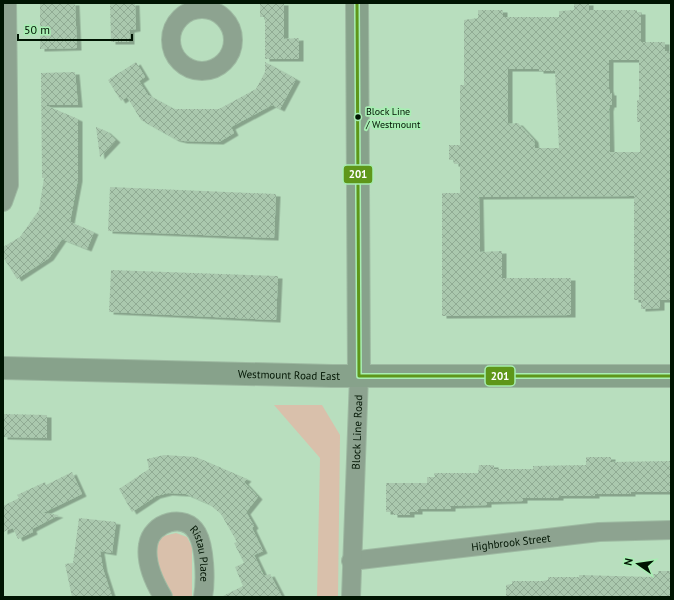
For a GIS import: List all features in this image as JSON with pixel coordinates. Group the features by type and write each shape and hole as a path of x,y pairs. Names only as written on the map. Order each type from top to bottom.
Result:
{"main road":[{"name":"Block Line Road","path":"357,3 359,376"},
{"name":"Westmount Road East","path":"3,368 359,376 671,376"}],"street":[{"path":"3,202 10,185 7,3"},
{"name":"Block Line Road","path":"351,597 351,561 359,376"},
{"name":"Ristau Place","path":"163,597 155,583 149,563 148,543 150,536 157,529 171,522 189,525 197,533 201,544 203,558 203,597"},
{"name":"Highbrook Street","path":"351,561 599,532 671,530"}],"shaded area":[{"path":"274,405 322,405 340,435 338,597 317,597 320,458"},
{"path":"176,533 187,537 192,547 192,597 172,597 153,558 154,543 164,536"}],"building":[{"path":"40,3 75,3 77,48 40,49"},
{"path":"110,3 135,3 136,29 130,30 130,42 111,42"},
{"path":"260,3 284,3 284,39 299,38 299,59 265,59 265,17 260,17"},
{"path":"574,3 589,3 589,10 637,10 637,12 641,12 641,42 665,42 665,51 671,51 671,300 660,300 660,308 641,309 641,300 634,300 634,196 479,197 480,252 502,251 502,278 571,278 571,315 442,316 442,193 460,193 460,164 454,164 454,160 449,160 449,145 460,145 460,85 464,85 464,20 478,18 478,10 503,10 503,17 559,17 559,11 574,10","holes":["609,60 639,60 639,100 637,100 637,122 640,122 640,152 610,152 609,109 610,105 612,105 612,93 610,93 609,89","508,69 539,69 539,71 555,71 559,148 535,148 534,140 518,123 508,124"]},
{"path":"136,62 145,77 139,81 148,95 174,109 219,109 256,89 265,72 265,62 296,79 280,109 272,105 231,127 234,133 219,142 183,141 175,139 141,120 127,97 121,101 108,80"},
{"path":"75,72 78,105 45,105 78,119 78,179 70,222 94,232 87,249 62,239 49,258 17,279 3,257 3,247 20,237 39,210 44,178 42,178 41,73"},
{"path":"96,127 106,131 116,140 100,157"},
{"path":"110,187 276,194 274,238 108,231"},
{"path":"111,270 278,276 276,320 109,312"},
{"path":"3,414 47,415 47,438 3,437"},
{"path":"164,455 196,457 247,479 244,482 258,497 246,512 254,526 252,528 263,551 254,555 264,576 270,574 282,597 221,597 243,586 235,567 244,563 234,543 237,542 221,514 209,504 186,494 168,493 156,496 132,512 119,489 149,469 147,459"},
{"path":"586,457 611,457 611,462 671,461 671,492 631,492 631,494 595,494 595,496 559,496 559,498 523,498 523,501 487,502 487,505 451,506 451,509 418,509 418,512 410,512 410,515 393,515 393,512 386,512 386,483 427,483 427,477 435,477 434,473 478,473 479,465 494,465 494,469 533,469 533,466 586,465"},
{"path":"72,472 82,494 43,513 59,515 32,529 33,532 18,539 13,528 3,532 3,506 19,498 17,495 45,482 46,485"},
{"path":"79,518 116,522 112,553 100,551 103,569 112,597 72,597 65,564 73,563"},
{"path":"658,571 671,571 671,597 506,597 506,585 512,584 512,581 542,581 548,580 548,577 579,577 579,575 651,577 651,574 658,574"}],"transit line":[{"name":"201","path":"357,3 359,376 671,376"}],"place":[{"name":"Block Line / Westmount","path":"358,117"}]}
